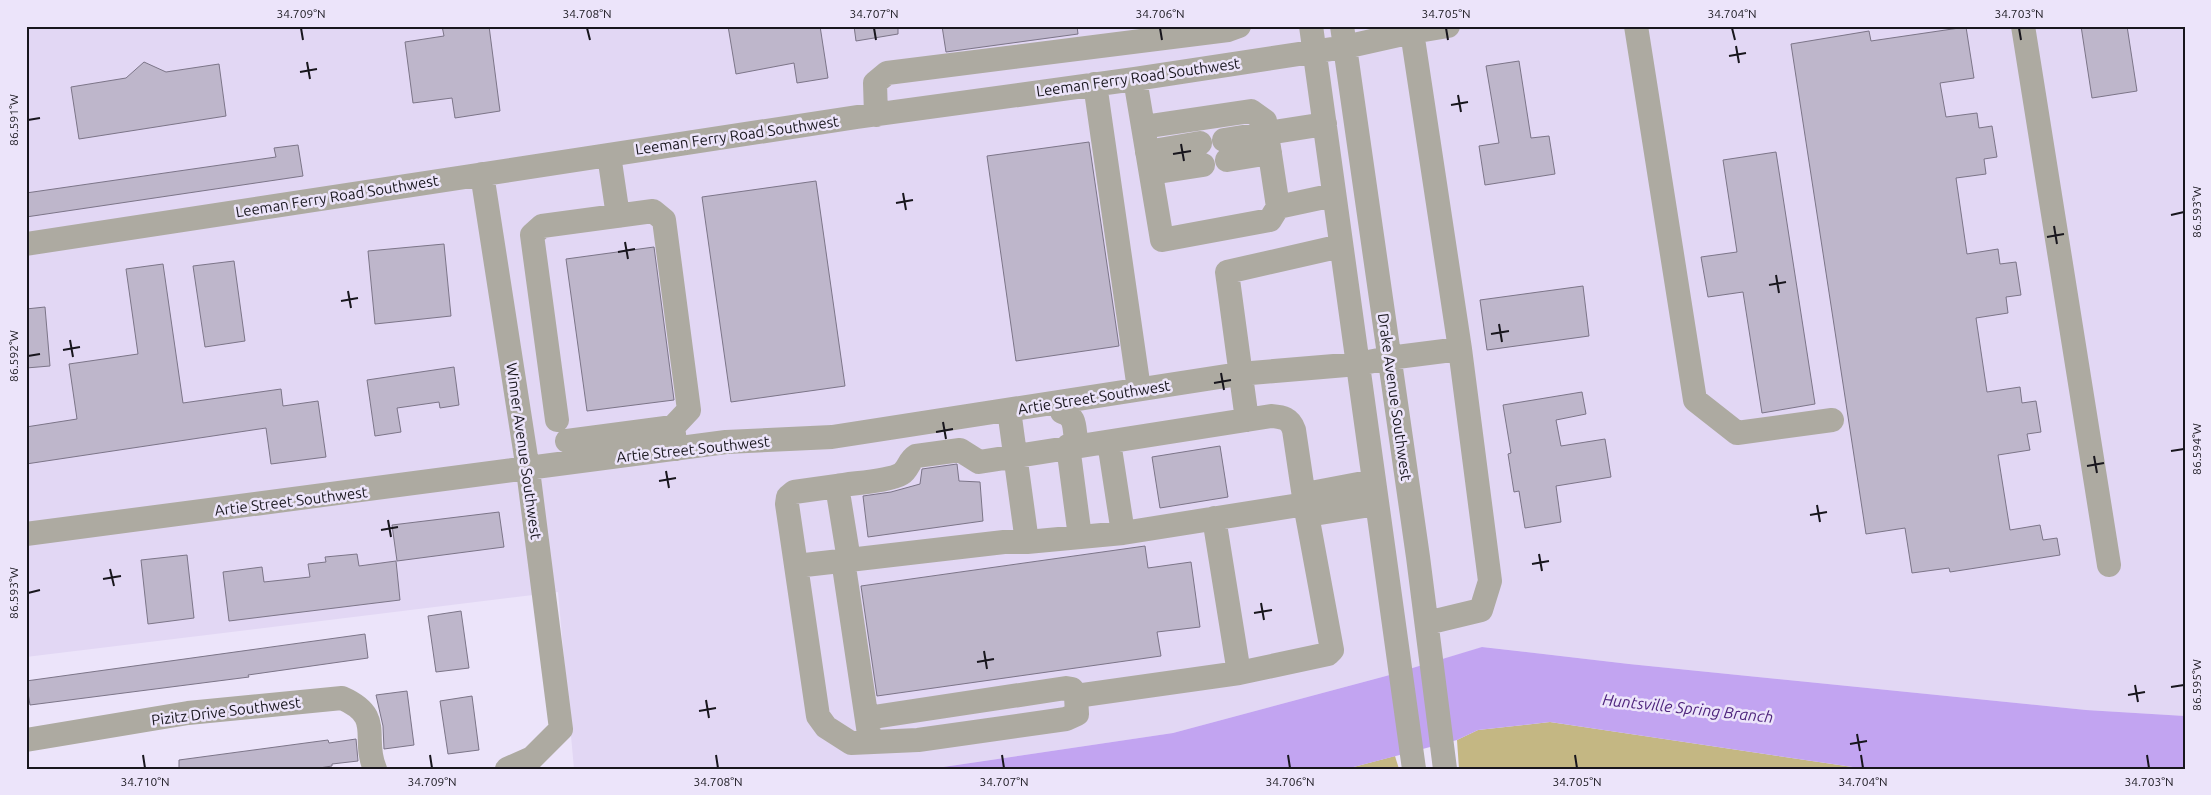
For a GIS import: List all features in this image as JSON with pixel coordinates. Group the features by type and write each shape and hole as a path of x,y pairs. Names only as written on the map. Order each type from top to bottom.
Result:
{"street":[{"path":"876,114 875,83 887,73 1192,35 1228,30 1239,26"},
{"path":"1311,26 1414,764"},
{"name":"Leeman Ferry Road Southwest","path":"26,244 876,114 1135,79 1315,51 1344,36 1412,32 1448,26"},
{"path":"1636,26 1695,400 1737,433 1832,420"},
{"path":"2023,26 2109,566"},
{"path":"1412,32 1460,349 1490,581 1481,610 1426,623"},
{"path":"1192,35 1198,68"},
{"name":"Drake Avenue Southwest","path":"1344,36 1444,758"},
{"path":"1135,79 1143,127 1149,162 1162,240 1270,220 1278,207 1265,121 1251,111 1143,127"},
{"path":"1095,84 1139,390"},
{"path":"1226,150 1268,143 1325,124"},
{"path":"609,154 618,216"},
{"path":"1149,162 1202,154"},
{"name":"Winner Avenue Southwest","path":"482,174 528,470 561,729 532,758 507,769"},
{"path":"1278,207 1334,195"},
{"path":"569,452 560,435 557,420 532,235 542,226 652,211 664,220 689,410 675,438"},
{"path":"1247,420 1239,374 1227,272 1341,246"},
{"name":"Artie Street Southwest","path":"26,534 528,470 569,452 675,438 726,442 832,436 1009,410 1061,407 1139,390 1239,374 1358,364 1460,349"},
{"path":"1061,407 1054,421 1058,443 1068,447"},
{"path":"1009,410 1028,542"},
{"path":"867,718 1066,688 1072,689 1076,696 1077,714 1066,719 918,740 851,743 826,728 818,716 787,504 788,496 794,492 898,476 907,470 911,459 916,456 960,450 979,462 1272,416 1282,417 1292,423 1308,503 1332,650 1328,654 1239,673 1076,696"},
{"path":"521,424 557,420"},
{"path":"1109,442 1123,532"},
{"path":"1068,447 1080,537"},
{"path":"796,566 1004,542 1028,542 1123,532 1308,503 1316,492 1374,481"},
{"path":"838,486 871,743"},
{"path":"1308,503 1320,513 1378,504"},
{"path":"1214,518 1239,673"},
{"name":"Pizitz Drive Southwest","path":"26,740 188,713 342,698 357,705 368,719 375,769"}],"shaded area":[{"path":"26,26 2185,26 2185,716 2086,710 1629,664 1483,647 1386,676 1173,733 930,769 574,769 558,592 26,657"},
{"path":"1550,722 1866,769 1459,769 1457,740 1478,730"},
{"path":"1395,756 1399,769 1346,769"}],"water":[{"name":"Huntsville Spring Branch","path":"1482,647 1629,664 2086,710 2185,716 2185,769 1866,769 1550,722 1478,730 1457,740 1346,769 930,769 1173,733 1386,676"}],"building":[{"path":"442,26 489,26 500,111 455,118 452,98 413,103 405,42 444,36"},
{"path":"728,26 820,26 828,78 797,83 794,63 736,74"},
{"path":"854,26 898,26 898,34 856,41"},
{"path":"942,26 1077,26 1078,34 946,52"},
{"path":"2081,26 2127,26 2137,91 2092,98"},
{"path":"1966,27 1974,78 1940,83 1946,117 1977,113 1979,128 1992,126 1997,157 1984,159 1986,174 1956,178 1967,254 1998,249 2000,264 2016,262 2021,295 2006,297 2008,313 1976,318 1987,392 2020,387 2022,403 2036,401 2041,432 2027,434 2030,450 1998,455 2010,530 2040,525 2043,540 2057,538 2060,555 1950,572 1949,568 1912,573 1905,528 1866,534 1791,44 1869,31 1871,41"},
{"path":"1519,61 1531,138 1549,136 1555,174 1485,185 1479,146 1499,143 1486,66"},
{"path":"144,62 166,72 219,64 226,116 79,139 71,87 126,78"},
{"path":"1089,142 1119,346 1016,361 987,156"},
{"path":"298,145 303,176 26,217 26,193 276,157 274,148"},
{"path":"1776,152 1815,404 1762,413 1743,292 1708,297 1701,257 1737,252 1723,160"},
{"path":"816,181 845,386 731,402 702,197"},
{"path":"444,244 451,316 375,324 368,251"},
{"path":"654,247 674,400 587,411 566,259"},
{"path":"234,261 245,341 205,347 193,266"},
{"path":"163,264 183,403 281,389 283,406 318,401 326,457 271,464 266,428 26,464 26,427 77,419 69,364 138,354 126,269"},
{"path":"1583,286 1589,336 1487,350 1480,300"},
{"path":"45,307 50,366 26,368 26,309"},
{"path":"454,367 459,405 440,408 439,402 397,408 401,432 375,436 367,380"},
{"path":"1582,392 1586,414 1556,420 1561,446 1605,439 1611,477 1556,486 1561,522 1525,528 1519,491 1514,492 1508,454 1511,453 1503,405"},
{"path":"1220,446 1228,497 1160,508 1152,457"},
{"path":"957,464 959,481 980,482 983,521 868,537 863,496 891,492 920,484 922,469"},
{"path":"499,512 504,547 397,561 392,525"},
{"path":"1145,546 1148,568 1191,562 1200,627 1157,632 1161,656 877,696 861,586"},
{"path":"357,554 359,566 396,561 400,600 229,621 223,572 262,567 264,582 310,577 308,564 326,562 325,557"},
{"path":"187,555 194,618 148,624 141,560"},
{"path":"461,611 469,668 436,672 428,616"},
{"path":"365,634 368,658 248,675 249,677 30,705 26,681"},
{"path":"407,691 414,745 384,749 383,726 376,695"},
{"path":"472,696 479,750 448,754 440,701"},
{"path":"356,739 358,761 332,764 332,766 313,769 179,769 179,760 328,740 329,743"}]}
